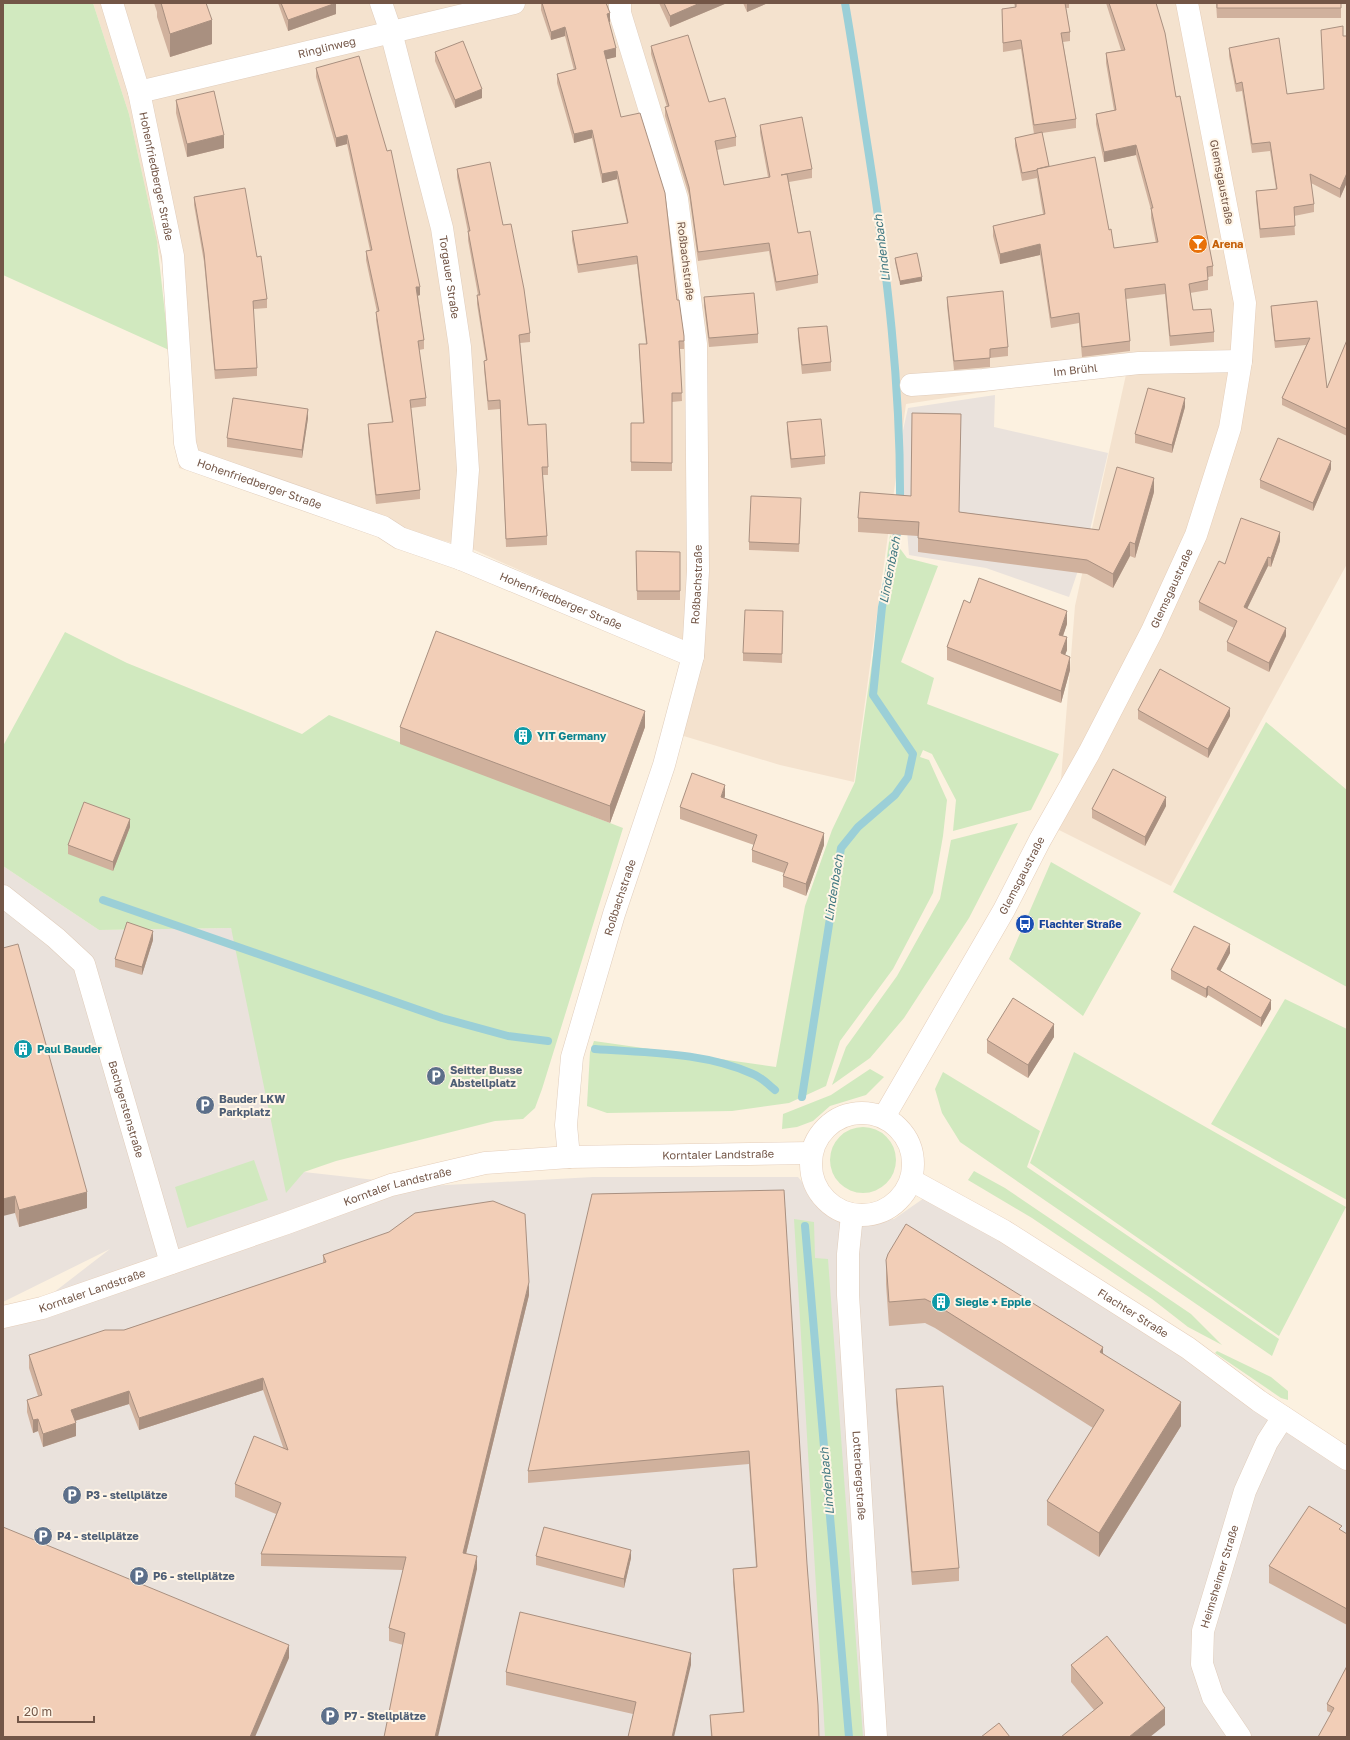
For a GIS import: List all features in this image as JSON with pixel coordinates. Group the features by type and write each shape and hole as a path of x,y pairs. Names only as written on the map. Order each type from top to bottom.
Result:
{"street":[{"name":"Hohenfriedberger Straße","path":"112,3 139,92 173,256 185,443 190,459 383,527 400,538 461,559 693,656"},
{"name":"Torgauer Straße","path":"381,3 391,32 442,228 460,347 468,470 461,559"},
{"name":"Ringlinweg","path":"139,92 514,3"},
{"name":"Roßbachstraße","path":"569,1157 566,1125 572,1057 614,914 664,765 693,656 698,571 696,344 677,199 620,13 620,3"},
{"name":"Glemsgaustraße","path":"884,1117 1004,910 1040,840 1089,753 1152,631 1196,535 1230,428 1241,361 1245,303 1187,3"},
{"name":"Im Brühl","path":"910,385 983,380 1139,363 1241,361"},
{"name":"Bachgerstenstraße","path":"3,896 56,938 84,964 171,1263"},
{"path":"862,1112 884,1117 897,1125 907,1137 913,1151 914,1166 911,1180 902,1196 889,1208 871,1215 852,1215 833,1207 819,1192 811,1173 811,1153 821,1132 839,1117 862,1112"},
{"name":"Korntaler Landstraße","path":"3,1317 42,1308 391,1184 485,1163 569,1157 811,1153"},
{"name":"Flachter Straße","path":"911,1180 1004,1231 1181,1344 1283,1417 1347,1458"},
{"name":"Lotterbergstraße","path":"852,1215 848,1254 848,1295 876,1737"},
{"name":"Heimsheimer Straße","path":"1240,1737 1213,1697 1202,1664 1203,1631 1245,1490 1263,1449 1283,1417"}],"shaded area":[{"path":"93,3 1347,3 1347,564 1171,886 1057,829 1075,606 1127,370 906,404 854,782 780,765 677,734 702,652 470,548 179,468 162,265 129,114"},
{"path":"995,395 994,427 1108,453 1086,547 1069,597 986,568 909,555 900,444 908,408"},
{"name":"Paul Bauder","path":"3,866 99,930 231,928 304,1172 429,1186 593,1177 798,1177 822,1206 852,1223 894,1219 927,1196 1004,1231 1347,1459 1347,1737 3,1737 3,1328 9,1327 110,1249 3,1302"}],"green space":[{"path":"3,3 93,3 129,114 157,241 169,350 3,275"},
{"path":"890,535 907,558 938,566 901,662 934,678 927,704 1059,754 1031,810 953,831 956,800 932,754 923,750 920,757 929,760 947,800 943,836 933,893 893,969 840,1041 826,1086 789,1103 732,1111 607,1113 587,1106 590,1052 594,1041 776,1067 805,906 832,830 855,782"},
{"path":"65,632 127,663 302,734 329,715 623,828 535,1108 523,1119 495,1121 336,1161 304,1172 286,1193 231,928 99,930 3,866 3,746"},
{"path":"1266,722 1347,790 1347,987 1173,892"},
{"path":"1018,823 969,918 904,1018 870,1058 832,1085 846,1047 897,976 940,899 951,840"},
{"path":"1051,862 1141,913 1083,1016 1009,959"},
{"path":"1285,999 1347,1029 1347,1200 1211,1124"},
{"path":"1074,1052 1346,1207 1279,1336 1030,1163"},
{"path":"870,1069 884,1077 866,1095 830,1106 813,1121 797,1127 782,1129 783,1114 831,1095"},
{"path":"943,1072 1040,1131 1027,1167 1279,1339 1272,1356 960,1142 942,1113 935,1089"},
{"path":"856,1127 870,1127 882,1132 891,1141 896,1153 894,1173 887,1184 870,1193 856,1193 844,1188 835,1179 830,1167 830,1153 835,1141 844,1132"},
{"path":"254,1160 268,1200 187,1228 175,1187"},
{"path":"974,1171 1005,1188 1191,1314 1222,1345 1188,1327 1152,1299 1032,1218 968,1180"},
{"path":"794,1219 814,1222 815,1258 828,1259 863,1737 825,1737"},
{"path":"1217,1351 1271,1377 1288,1391 1288,1400 1281,1398 1215,1353"}],"building":[{"path":"161,3 206,3 212,20 170,34"},
{"path":"281,3 336,3 288,20"},
{"path":"542,3 606,3 610,13 607,14 616,48 604,51 621,117 640,113 665,193 677,300 679,300 684,336 684,341 679,341 682,393 672,393 672,463 631,462 631,423 644,423 639,344 647,344 637,256 578,265 572,231 628,223 617,171 602,174 592,130 574,134 557,74 576,69 565,27 551,32"},
{"path":"664,3 700,3 670,16"},
{"path":"1016,3 1065,3 1070,32 1061,33 1076,119 1034,125 1021,40 1003,43 1002,9 1016,7"},
{"path":"1109,3 1156,3 1165,33 1176,97 1180,96 1213,266 1207,267 1208,280 1189,284 1193,310 1211,309 1214,332 1170,336 1165,284 1125,289 1130,341 1082,347 1079,313 1051,318 1040,244 1000,254 993,226 1045,214 1037,169 1095,157 1109,230 1111,229 1114,248 1158,242 1151,208 1153,208 1136,145 1104,152 1096,114 1116,110 1106,53 1125,50"},
{"path":"1217,3 1341,3 1341,8 1217,8"},
{"path":"1343,26 1343,36 1347,36 1347,173 1340,189 1310,174 1314,204 1294,207 1295,226 1260,229 1256,191 1277,189 1270,142 1252,144 1242,82 1236,84 1229,48 1279,38 1287,94 1324,89 1321,30"},
{"path":"688,35 709,102 725,98 736,137 715,141 724,185 770,177 760,125 802,117 812,169 781,175 787,174 798,233 810,231 818,275 776,282 769,243 698,252 689,187 665,107 669,106 651,46"},
{"path":"463,41 482,89 455,100 435,52"},
{"path":"359,56 387,151 391,150 420,287 416,287 424,340 418,341 426,398 410,400 420,490 376,495 368,424 393,422 376,312 379,311 366,251 372,250 347,135 336,138 316,68"},
{"path":"214,91 224,135 187,144 176,100"},
{"path":"1042,132 1049,166 1022,173 1015,138"},
{"path":"490,162 503,225 511,224 524,289 530,333 519,335 528,425 546,424 548,467 542,467 547,536 506,539 500,400 488,401 484,361 487,360 477,295 480,295 468,231 470,231 457,169"},
{"path":"245,188 257,257 261,256 267,299 253,301 257,368 215,370 204,253 194,197"},
{"path":"917,253 922,277 900,281 895,258"},
{"path":"1003,291 1008,347 990,349 990,358 954,361 947,297"},
{"path":"754,293 758,334 709,338 704,297"},
{"path":"1317,301 1327,388 1347,340 1347,429 1282,398 1310,338 1275,341 1271,306"},
{"path":"827,326 831,362 802,365 798,328"},
{"path":"1148,388 1185,398 1172,445 1135,434"},
{"path":"233,398 308,409 302,450 227,438"},
{"path":"912,413 961,414 959,512 1099,530 1117,467 1154,478 1135,544 1130,542 1113,574 1087,560 918,538 919,522 858,518 860,492 911,496"},
{"path":"821,419 825,456 791,459 787,422"},
{"path":"1278,438 1331,461 1313,503 1260,480"},
{"path":"751,496 801,498 799,544 749,542"},
{"path":"1241,518 1280,532 1271,558 1268,557 1244,607 1286,628 1269,663 1227,642 1237,621 1199,602 1219,561 1225,564"},
{"path":"636,551 680,552 680,591 637,591"},
{"path":"979,578 1067,611 1059,635 1067,637 1061,653 1070,657 1061,691 947,647 964,600 970,603"},
{"path":"745,610 783,611 782,654 743,653"},
{"name":"YIT Germany","path":"436,631 645,711 610,806 400,727"},
{"path":"1160,669 1230,708 1208,749 1138,710"},
{"path":"1113,769 1166,797 1145,837 1092,809"},
{"path":"692,773 725,785 721,797 824,833 806,884 783,876 788,863 752,850 757,835 680,807"},
{"path":"84,802 130,819 113,862 68,845"},
{"path":"127,922 153,931 142,967 115,959"},
{"path":"1194,926 1230,944 1217,969 1271,1000 1261,1018 1208,986 1206,989 1171,970"},
{"name":"Paul Bauder","path":"18,944 87,1192 19,1210 15,1196 3,1199 3,948"},
{"path":"1013,998 1054,1024 1028,1065 987,1040"},
{"path":"784,1190 819,1737 712,1737 710,1715 744,1712 733,1569 757,1567 749,1451 528,1471 592,1194"},
{"path":"493,1201 525,1214 529,1282 463,1553 477,1556 435,1737 384,1737 405,1633 389,1628 406,1557 261,1554 281,1503 235,1484 254,1436 288,1450 263,1378 139,1418 129,1391 71,1410 76,1423 43,1434 38,1419 33,1420 27,1400 42,1395 29,1355 105,1330 124,1330 326,1262 323,1255 389,1232 415,1213"},
{"path":"906,1224 1103,1347 1100,1352 1181,1402 1099,1533 1047,1501 1104,1410 935,1304 925,1299 889,1302 886,1260"},
{"path":"943,1386 959,1568 912,1572 896,1389"},
{"path":"1309,1506 1342,1526 1339,1529 1347,1534 1347,1609 1269,1566"},
{"path":"3,1527 289,1645 250,1737 3,1737"},
{"path":"544,1527 631,1550 624,1579 536,1556"},
{"path":"520,1612 691,1653 672,1737 628,1737 636,1702 506,1672"},
{"path":"1107,1636 1165,1708 1129,1737 1061,1737 1103,1703 1071,1665"},
{"path":"1347,1666 1347,1737 1318,1737 1334,1708 1327,1704"},
{"path":"999,1723 1010,1737 981,1737"}],"waterway":[{"name":"Lindenbach","path":"845,3 876,199 892,329 898,416 900,504"},
{"name":"Lindenbach","path":"802,1097 841,848 858,827 895,795 908,777 913,754 873,695 882,607 899,524"},
{"path":"103,900 442,1018 508,1036 548,1041"},
{"path":"595,1049 655,1053 695,1057 715,1061 756,1075 775,1090"},
{"name":"Lindenbach","path":"805,1226 849,1737"}],"place":[{"name":"Arena","path":"1198,244"},
{"name":"YIT Germany","path":"523,736"},
{"name":"Flachter Straße","path":"1025,924"},
{"name":"Paul Bauder","path":"23,1049"},
{"name":"Seitter Busse Abstellplatz","path":"436,1076"},
{"name":"Bauder LKW Parkplatz","path":"205,1105"},
{"name":"Siegle + Epple","path":"941,1302"},
{"name":"P3 - stellplätze","path":"72,1495"},
{"name":"P4 - stellplätze","path":"43,1536"},
{"name":"P6 - stellplätze","path":"139,1576"},
{"name":"P7 - Stellplätze","path":"330,1716"}]}
